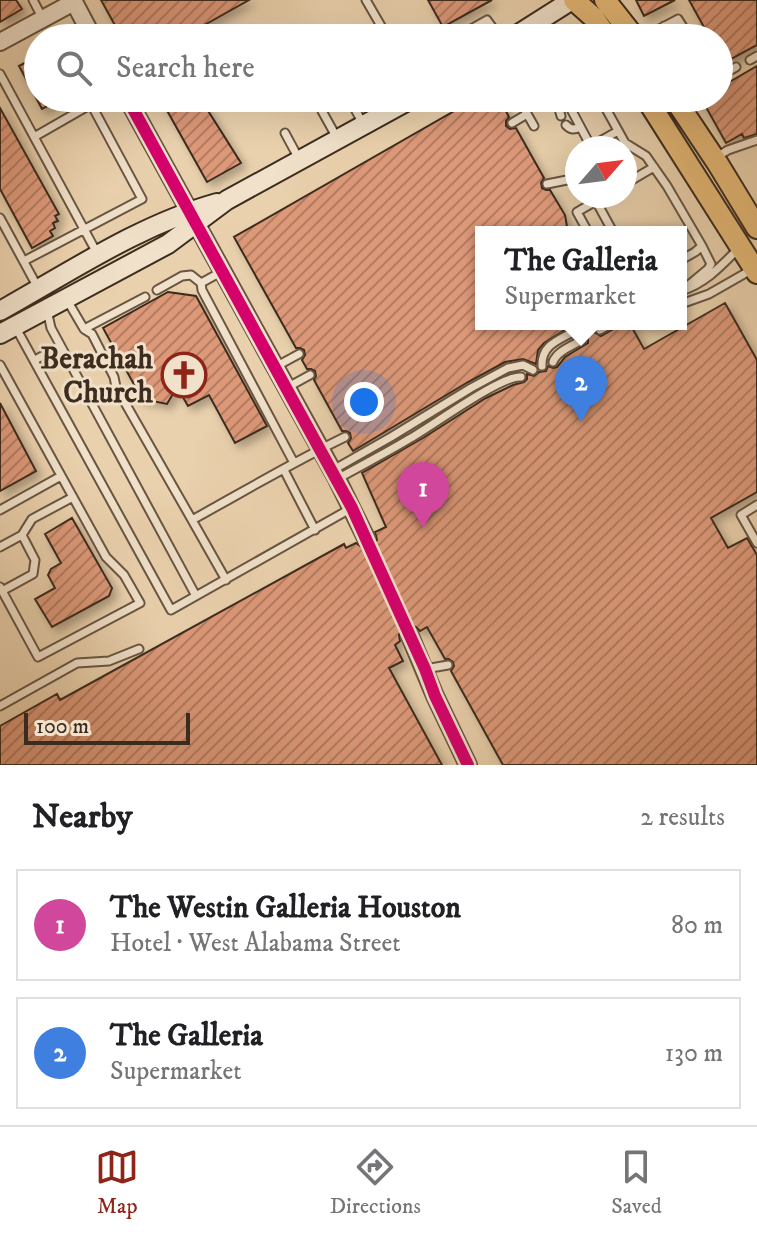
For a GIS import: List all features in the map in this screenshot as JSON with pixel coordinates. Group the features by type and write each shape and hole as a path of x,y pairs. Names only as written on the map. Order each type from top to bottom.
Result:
{"main road":[{"path":"534,24 573,0 598,24"},
{"path":"605,0 624,24"},
{"path":"0,311 158,223 193,217 388,112"},
{"path":"656,112 755,270"},
{"path":"684,112 757,230"},
{"path":"672,136 706,166 711,167 716,161"},
{"path":"704,187 719,191 729,207 757,230"},
{"path":"8,330 168,244 193,217"},
{"path":"39,289 46,308"}],"street":[{"path":"34,24 76,2 86,24"},
{"path":"0,42 24,29"},
{"path":"135,112 366,538"},
{"path":"410,636 468,765"}],"lane":[{"path":"33,0 43,19"},
{"path":"366,0 380,24"},
{"path":"0,74 98,256"},
{"path":"34,137 77,112"},
{"path":"24,261 142,199 95,112"},
{"path":"323,112 338,140"},
{"path":"357,112 364,125"},
{"path":"560,112 561,116"},
{"path":"572,112 593,145 618,131"},
{"path":"608,112 621,136"},
{"path":"512,123 527,114 534,126"},
{"path":"566,125 569,129 580,127"},
{"path":"285,133 300,161"},
{"path":"716,161 728,150 757,140"},
{"path":"637,153 646,156 654,167 711,264 687,285"},
{"path":"637,177 654,167"},
{"path":"547,184 565,180"},
{"path":"584,208 577,212 585,226"},
{"path":"600,208 610,226"},
{"path":"0,218 8,241 24,261 39,289"},
{"path":"687,257 702,246"},
{"path":"687,289 712,276 741,246"},
{"path":"687,302 755,270"},
{"path":"201,283 223,271"},
{"path":"157,290 182,276 191,275 201,283 207,300 294,463"},
{"path":"84,329 145,297"},
{"path":"66,298 84,329 92,334 116,387 226,580"},
{"path":"46,308 60,346 196,596"},
{"path":"8,330 35,360 171,610 352,508"},
{"path":"542,366 545,349 576,330"},
{"path":"553,362 559,353 582,340"},
{"path":"35,360 60,346"},
{"path":"275,367 299,354"},
{"path":"0,365 3,378 106,557 124,575 140,603 38,657 1,589 33,574 35,560 22,535"},
{"path":"334,475 391,437 508,368 523,365 533,370"},
{"path":"287,388 310,375"},
{"path":"334,475 411,438 510,378 521,377"},
{"path":"192,520 345,437"},
{"path":"284,470 315,530"},
{"path":"0,510 61,476"},
{"path":"0,547 22,535 32,519 73,497"},
{"path":"756,538 741,515 757,505"},
{"path":"0,706 77,663 109,661 139,649"},
{"path":"425,669 448,665"}],"building":[{"path":"0,0 16,0 22,9 0,22"},
{"path":"101,0 249,0 206,24 114,24"},
{"path":"428,0 492,0 448,24 441,24"},
{"path":"636,0 675,0 644,16"},
{"path":"689,0 757,0 757,45 733,58 733,24 702,24"},
{"path":"757,66 757,134 744,138 742,134 726,143 709,112 733,112 733,80"},
{"path":"0,108 59,214 55,216 58,221 53,223 55,228 50,231 53,236 32,248 0,189"},
{"path":"168,112 209,112 241,163 207,182"},
{"path":"453,112 506,112 509,117 506,126 516,128 544,178 542,188 550,190 565,215 567,226 475,226 475,330 565,330 538,350 536,364 523,359 505,362 353,451 348,443 350,433 342,431 314,380 315,371 307,369 302,360 304,350 296,348 234,237"},
{"name":"Berachah Church","path":"168,292 196,296 267,426 235,443 209,395 188,406 177,387 167,404 137,398 136,388 103,328"},
{"path":"725,303 757,360 757,492 711,518 728,548 747,538 757,555 757,765 503,765 451,671 453,662 445,659 427,627 420,631 411,625 402,629 400,641 395,645 403,661 389,668 442,765 0,765 0,726 57,694 60,700 344,544 346,548 356,543 364,549 372,547 377,540 375,532 386,527 362,473 486,398 524,382 527,374 534,376 546,371 548,366 557,367 565,357 588,343 582,330 594,330 601,336 612,330 633,330 644,349 677,330 687,330 687,325"},
{"path":"0,403 36,471 0,491"},
{"path":"72,518 112,588 109,596 52,627 35,599 55,588 48,575 61,563 45,534"}],"tunnel":[{"path":"366,538 410,636"}],"cycle path":[{"path":"135,112 352,508 468,765"}],"place":[{"name":"Berachah Church","path":"184,375"},
{"name":"The Galleria","path":"581,422"},
{"name":"The Westin Galleria Houston","path":"423,528"}]}
